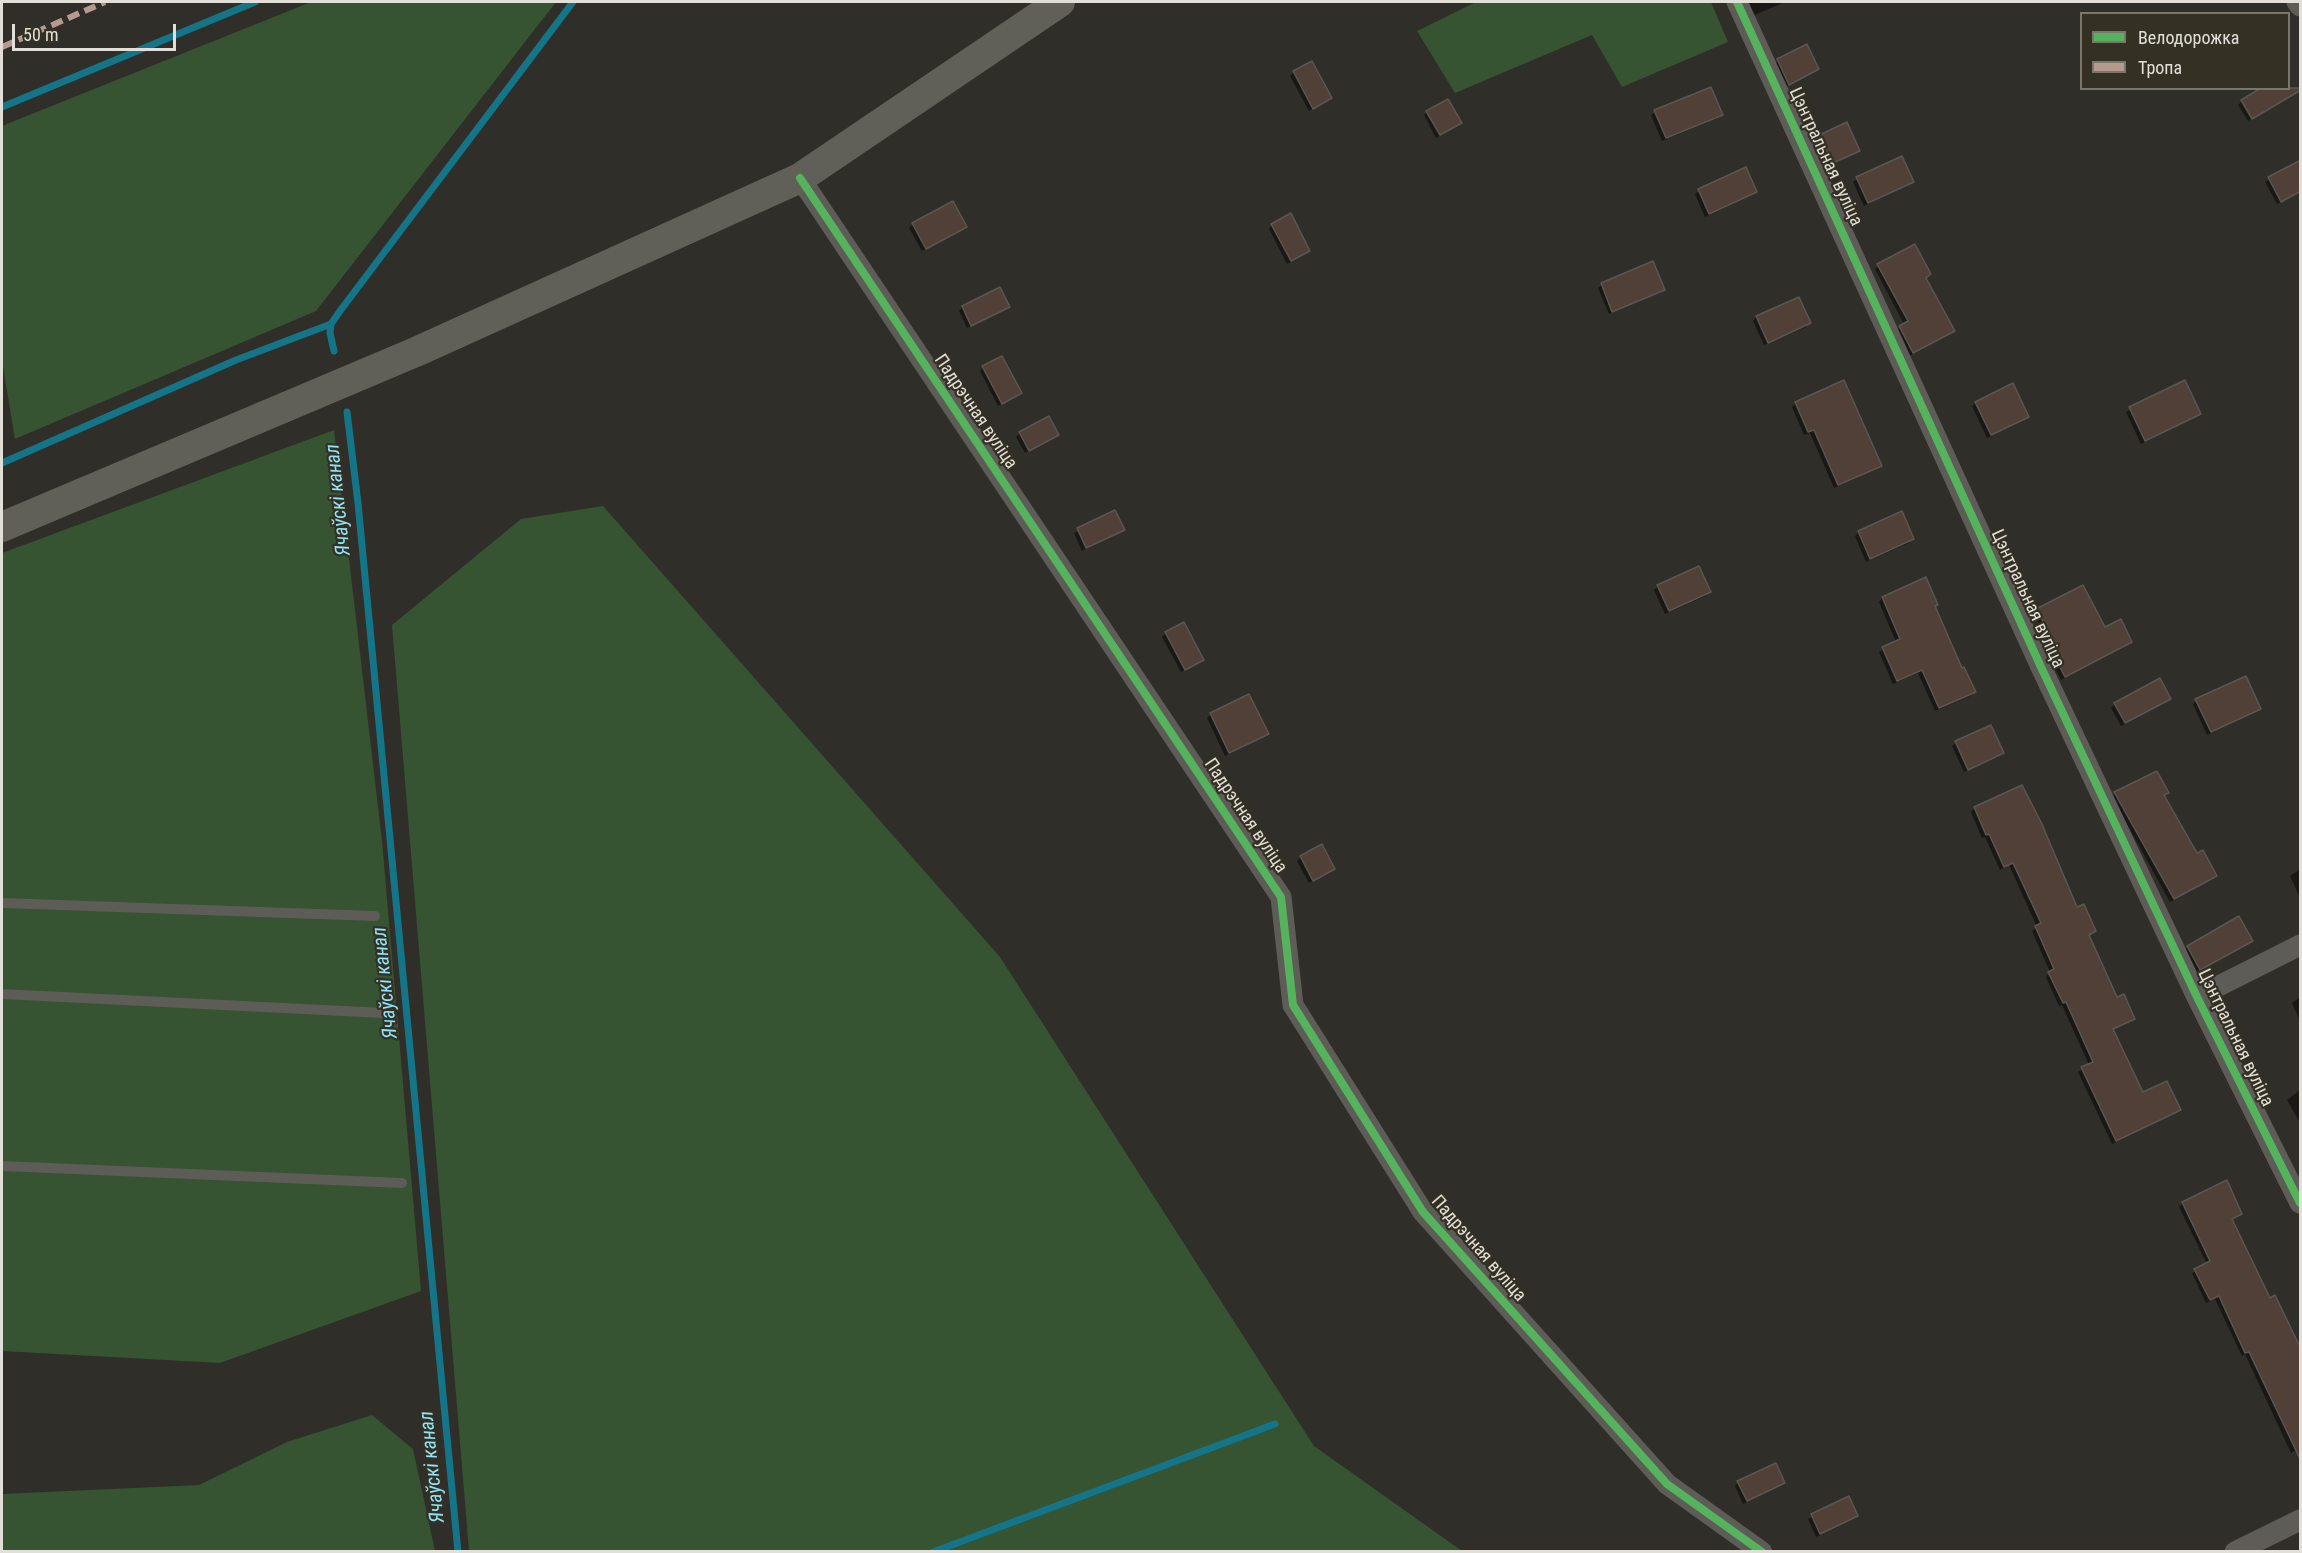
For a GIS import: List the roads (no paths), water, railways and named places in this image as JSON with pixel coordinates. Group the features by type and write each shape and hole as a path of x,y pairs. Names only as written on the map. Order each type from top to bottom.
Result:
{"main road":[{"path":"2,527 418,351 800,178 1060,2"}],"street":[{"name":"Цэнтральная вуліца","path":"1737,2 2036,656 2197,997 2301,1203"},
{"path":"2297,2 2301,6"},
{"name":"Падрэчная вуліца","path":"800,178 1281,897 1293,1005 1424,1212 1667,1484 1762,1551"},
{"path":"2197,997 2301,945"},
{"path":"2235,1551 2301,1520"}],"lane":[{"path":"2,903 375,916"},
{"path":"2,994 384,1013"},
{"path":"2,1166 402,1183"}],"waterway":[{"path":"2,107 255,2"},
{"name":"Ячаўскі канал","path":"334,351 330,333 331,324 573,2"},
{"path":"2,463 236,360 331,324"},
{"name":"Ячаўскі канал","path":"347,412 358,503 458,1552"},
{"path":"933,1552 1275,1424"}]}
